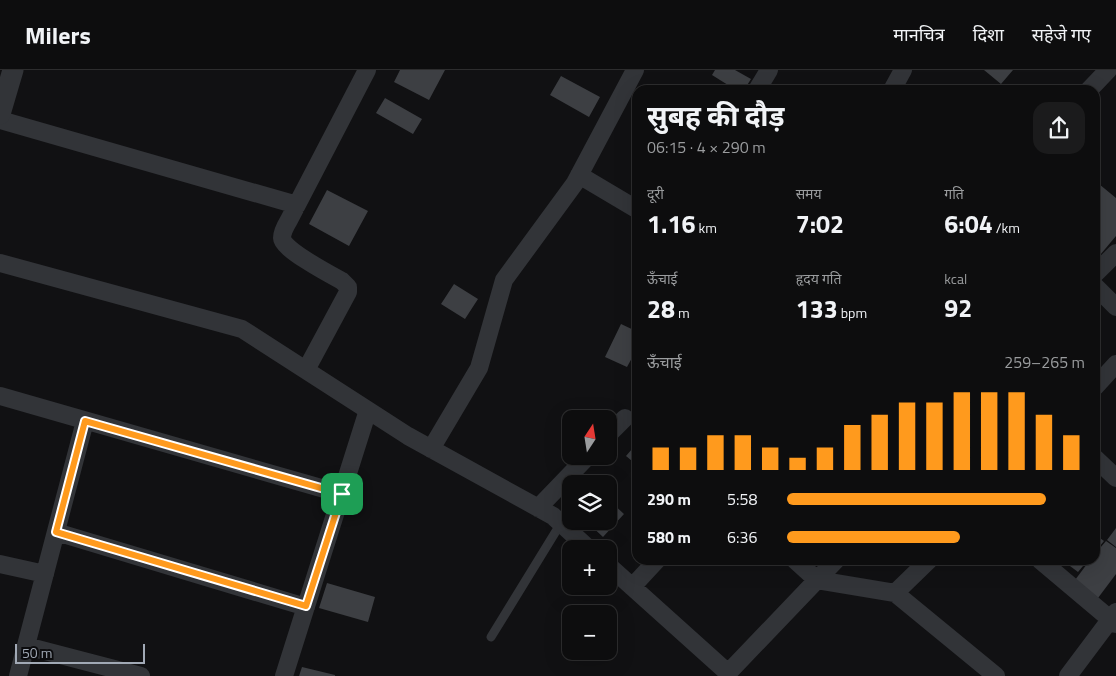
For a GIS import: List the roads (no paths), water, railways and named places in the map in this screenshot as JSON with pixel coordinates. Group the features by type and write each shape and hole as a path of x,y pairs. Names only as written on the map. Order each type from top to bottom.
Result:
{"street":[{"path":"0,114 13,70"},
{"path":"306,370 348,292 348,288 342,281 292,251 282,242 282,236 367,70"},
{"path":"431,449 479,368 504,280 579,175 635,70"},
{"path":"760,85 769,70"},
{"path":"895,85 903,70"},
{"path":"1094,85 1108,70"},
{"path":"0,120 297,205"},
{"path":"579,175 632,206"},
{"path":"1100,269 1116,253"},
{"path":"0,263 242,329 408,436 553,516 580,540"},
{"path":"1100,291 1116,307"},
{"path":"1100,382 1116,364"},
{"path":"0,396 342,494"},
{"path":"284,676 368,410"},
{"path":"618,425 625,418"},
{"path":"18,676 85,421"},
{"path":"1100,463 1116,478"},
{"path":"538,508 579,465"},
{"path":"56,532 306,606"},
{"path":"0,564 45,574"},
{"path":"632,586 652,565"},
{"path":"800,565 817,580 895,593 996,676"},
{"path":"617,573 728,673 831,565"},
{"path":"895,593 923,565"},
{"path":"1046,565 1114,619 1068,676"},
{"path":"26,646 141,676"}],"lane":[{"path":"491,637 561,523"}]}
